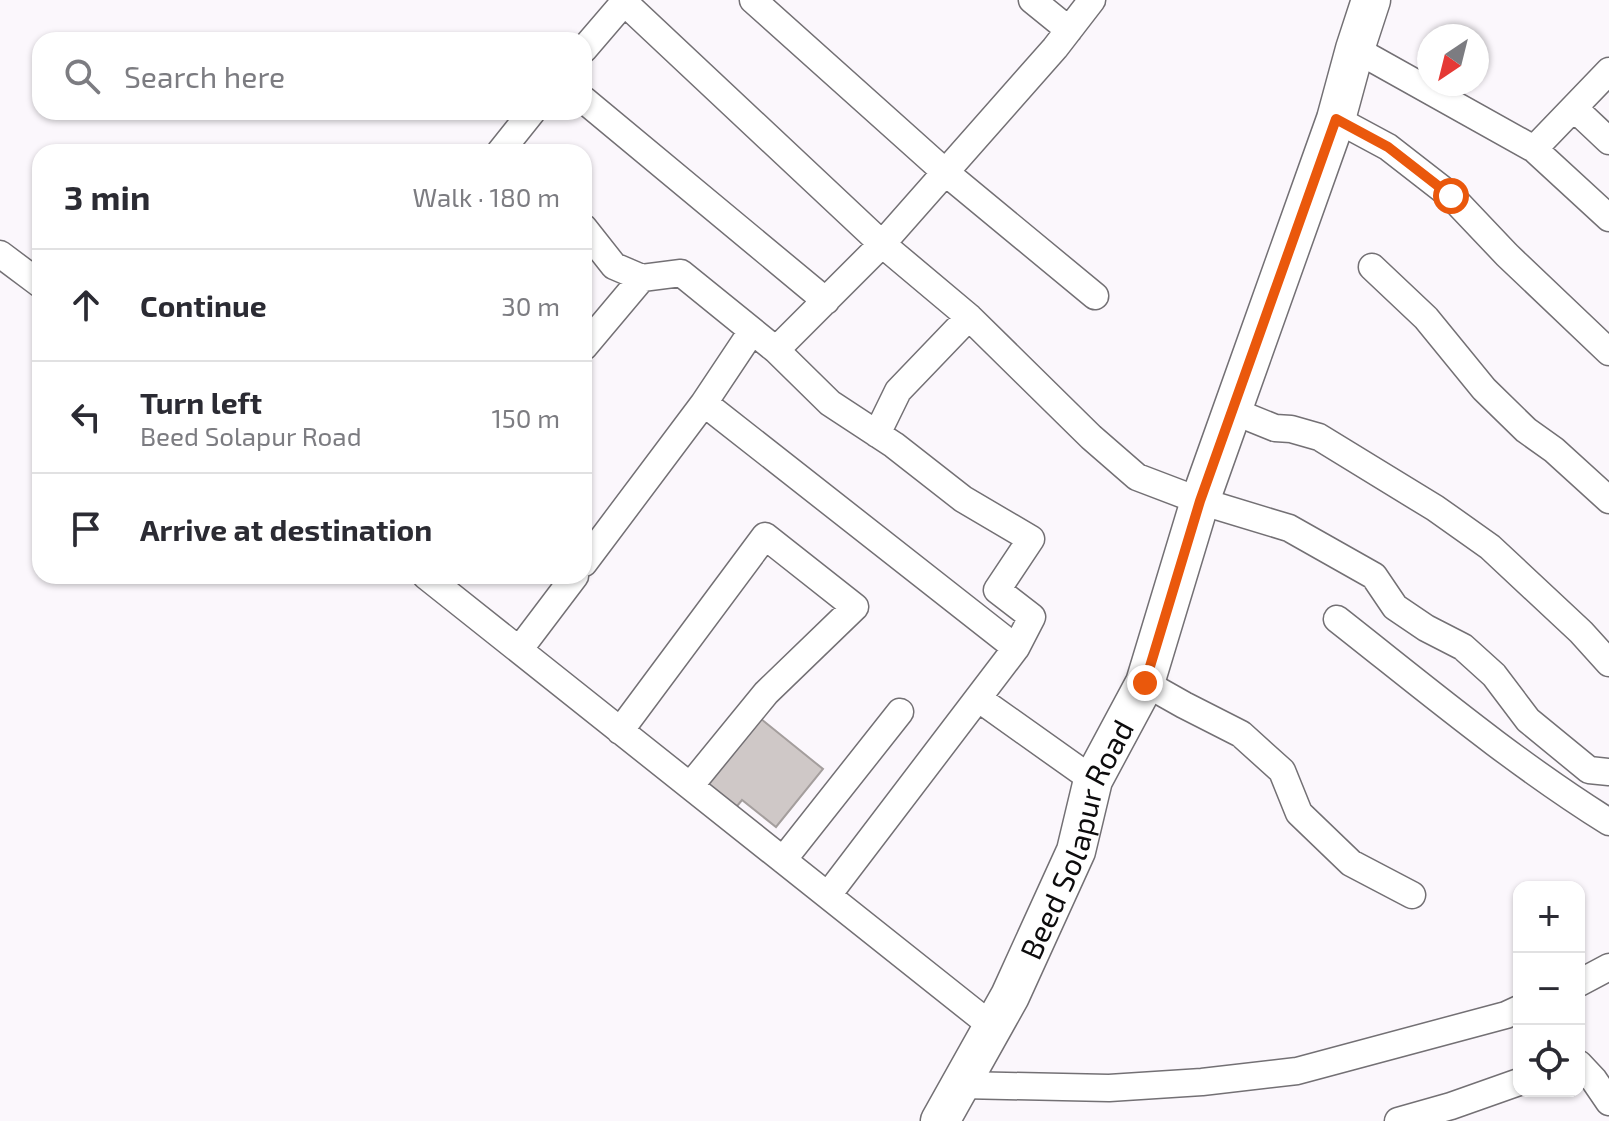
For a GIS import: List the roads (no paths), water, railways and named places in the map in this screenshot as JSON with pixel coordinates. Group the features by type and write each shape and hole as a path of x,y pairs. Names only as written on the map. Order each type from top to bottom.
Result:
{"main road":[{"name":"Beed Solapur Road","path":"940,1121 1010,996 1076,851 1093,780 1145,683 1200,501 1336,119 1371,0"}],"street":[{"path":"753,0 945,172 1095,296"},
{"path":"1032,0 1069,30"},
{"path":"776,350 882,244 1055,48 1092,0"},
{"path":"592,40 625,1 882,244 969,317 1091,437 1137,477 1200,501 1289,528 1374,576 1395,607 1463,647 1494,675 1528,720 1589,770 1609,772"},
{"path":"1355,49 1534,149 1609,218"},
{"path":"1534,149 1609,71"},
{"path":"592,107 826,301"},
{"path":"1574,108 1609,141"},
{"path":"1336,119 1388,147 1451,196 1507,255 1609,352"},
{"path":"506,144 526,120"},
{"path":"592,238 614,266 642,278 681,273 776,350 830,403 963,499 1031,539 997,590 1032,617 1016,648 828,895"},
{"path":"0,254 32,278"},
{"path":"1372,267 1426,318 1484,389 1526,430 1554,450 1609,500"},
{"path":"592,337 642,278"},
{"path":"877,434 898,391 969,317"},
{"path":"592,552 704,403 752,331"},
{"path":"704,403 1016,648"},
{"path":"1233,411 1275,428 1319,437 1435,508 1490,547 1581,632 1609,663"},
{"path":"620,731 765,536 855,607 766,693 690,786"},
{"path":"437,584 993,1027"},
{"path":"519,650 569,584"},
{"path":"1337,619 1505,750 1609,822"},
{"path":"1145,683 1241,734 1282,771 1299,813 1351,863 1412,895"},
{"path":"979,699 1093,780"},
{"path":"783,860 900,712"},
{"path":"1585,980 1609,967"},
{"path":"961,1085 1109,1088 1297,1071 1513,1012"},
{"path":"1585,1070 1609,1102"},
{"path":"1398,1121 1513,1084"}]}
